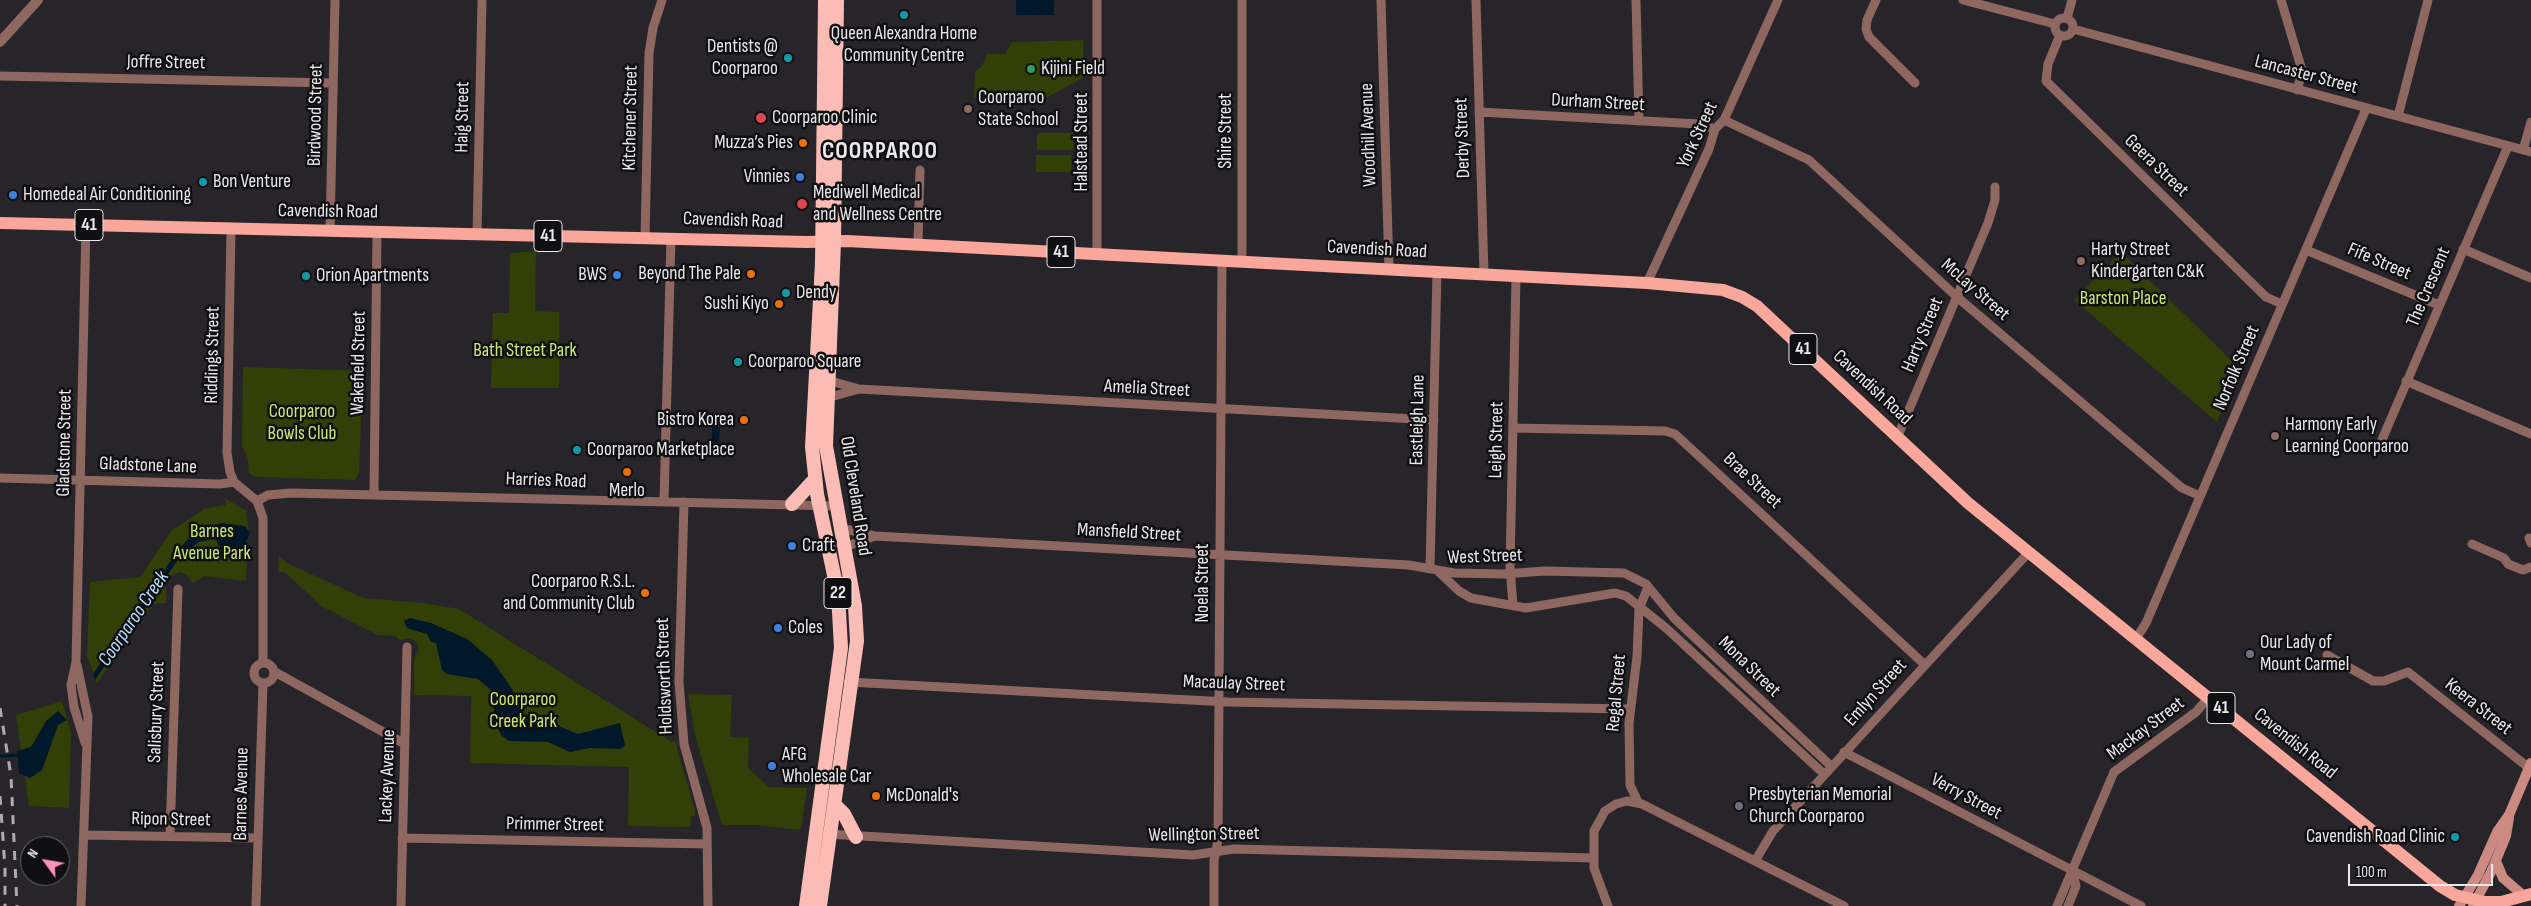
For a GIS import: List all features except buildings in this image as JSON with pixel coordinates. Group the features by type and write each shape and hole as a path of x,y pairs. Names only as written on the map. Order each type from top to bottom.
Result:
{"highway":[{"name":"Old Cleveland Road","path":"806,906 824,834 835,804 856,659 856,623 845,547 826,446 828,242 825,0"},
{"name":"Old Cleveland Road","path":"820,906 824,834 841,648 840,609 815,479 811,433 828,242 837,0"},
{"path":"792,504 815,479"},
{"path":"835,804 851,825 856,837"}],"main road":[{"name":"Cavendish Road","path":"0,223 918,244 1647,283 1713,288 1734,293 1749,301 1949,486 2440,886 2468,903 2501,902 2528,895"},
{"path":"2468,903 2497,832 2509,815 2530,766"},
{"path":"2468,903 2496,861 2506,836 2509,815"},
{"path":"2496,861 2504,878 2528,895"}],"street":[{"path":"0,42 38,0"},
{"name":"Birdwood Street","path":"330,231 335,0"},
{"name":"Haig Street","path":"477,234 482,0"},
{"name":"Kitchener Street","path":"646,238 649,53 653,28 662,0"},
{"name":"Halstead Street","path":"1096,0 1098,254"},
{"name":"Shire Street","path":"1242,0 1242,261"},
{"name":"Woodhill Avenue","path":"1381,0 1389,269"},
{"name":"Derby Street","path":"1476,0 1484,274"},
{"path":"1636,0 1639,122"},
{"name":"York Street","path":"1647,283 1709,149 1715,129 1724,120 1778,0"},
{"path":"1876,0 1866,29 1869,37 1915,83"},
{"path":"1963,0 2055,24"},
{"path":"2067,18 2072,0"},
{"path":"2282,0 2301,67 2302,74 2297,90"},
{"path":"2398,116 2428,0"},
{"path":"2067,18 2072,24 2072,29 2066,35 2060,35 2055,30 2055,24 2058,19 2067,18"},
{"name":"Lancaster Street","path":"2072,29 2527,151"},
{"name":"Geera Street","path":"2060,35 2048,64 2046,81 2266,297 2282,304"},
{"name":"Joffre Street","path":"0,76 332,83"},
{"name":"Norfolk Street","path":"2136,639 2146,623 2366,109"},
{"name":"Durham Street","path":"1479,112 1699,124 1715,129"},
{"name":"McLay Street","path":"1724,120 1809,160 1957,296 2182,488 2200,496"},
{"path":"2527,151 2531,122"},
{"name":"The Crescent","path":"2381,442 2508,146"},
{"path":"918,244 920,170"},
{"name":"Harty Street","path":"1897,438 1988,223 1995,200 1995,187"},
{"name":"Gladstone Street","path":"81,906 85,743 88,717 76,662 86,224"},
{"name":"Riddings Street","path":"232,229 227,453 230,472 234,482"},
{"name":"Wakefield Street","path":"374,494 377,232"},
{"path":"664,501 671,238"},
{"path":"2463,249 2531,278"},
{"name":"Fife Street","path":"2306,250 2439,305"},
{"name":"Noela Street","path":"1214,906 1219,701 1222,260"},
{"name":"Eastleigh Lane","path":"1430,568 1437,272"},
{"name":"Leigh Street","path":"1513,605 1511,573 1516,276"},
{"name":"Amelia Street","path":"828,380 859,389 1434,420"},
{"path":"2406,381 2531,434"},
{"name":"Amelia Street","path":"827,398 859,389"},
{"name":"Brae Street","path":"1513,428 1666,431 1675,434 1924,664"},
{"name":"Gladstone Lane","path":"0,478 225,484 234,482"},
{"path":"234,482 257,501 262,518 264,539 264,662"},
{"name":"Harries Road","path":"257,501 276,493 836,506"},
{"name":"Holdsworth Street","path":"684,502 679,682 684,744 704,816 707,844 708,906"},
{"name":"Mansfield Street","path":"841,528 875,536 1410,564 1439,572"},
{"name":"Mansfield Street","path":"845,547 875,536"},
{"path":"2472,544 2504,558 2508,564 2523,570 2531,567"},
{"name":"Emlyn Street","path":"1755,861 1773,831 1924,664 2029,552"},
{"name":"West Street","path":"1439,572 1617,572 1628,574 1648,587"},
{"name":"West Street","path":"1439,572 1459,591 1471,598 1533,608 1615,593 1626,596 1640,606"},
{"name":"Regal Street","path":"1638,802 1629,780 1630,709 1637,657 1640,606 1648,587"},
{"name":"Mona Street","path":"1648,587 1668,612 1831,766"},
{"name":"Salisbury Street","path":"170,836 178,589"},
{"name":"Mona Street","path":"1640,606 1824,774"},
{"name":"Lackey Avenue","path":"401,906 407,648"},
{"name":"Keera Street","path":"2327,655 2373,681 2384,681 2408,672 2530,766"},
{"path":"264,662 270,664 275,672 405,744"},
{"path":"264,662 255,668 254,674 257,680 263,683 272,680 275,672"},
{"name":"Macaulay Street","path":"838,682 1219,701 1630,709"},
{"name":"Barnes Avenue","path":"256,906 263,683"},
{"name":"Mackay Street","path":"2057,906 2114,772 2196,712 2208,698"},
{"name":"Verry Street","path":"1844,752 2141,906"},
{"path":"1608,906 1596,879 1593,858 1594,831 1601,815 1610,807 1622,802 1638,802 1844,906"},
{"name":"Wellington Street","path":"824,834 1193,855 1234,849 1593,858"},
{"name":"Ripon Street","path":"84,835 257,838"},
{"name":"Primmer Street","path":"402,838 707,844"},
{"name":"Mackay Street","path":"2068,906 2076,886 2072,870"}],"green space":[{"name":"Kijini Field","path":"1083,40 1083,78 1040,101 1011,103 1011,98 992,97 991,100 974,98 975,72 982,66 987,54 1005,54 1012,42"},
{"path":"1037,133 1073,133 1073,150 1037,150"},
{"path":"1036,155 1071,155 1071,172 1036,172"},
{"name":"Bath Street Park","path":"536,251 535,311 559,312 559,388 491,388 493,313 509,313 510,253"},
{"name":"Barston Place","path":"2121,252 2239,368 2217,422 2074,300"},
{"name":"Coorparoo Bowls Club","path":"243,367 363,371 359,473 355,480 258,477 249,474 248,460 242,445"},
{"name":"Barnes Avenue Park","path":"225,498 246,511 248,527 246,581 205,576 192,583 188,576 181,572 172,575 166,581 166,603 153,604 97,683 87,656 90,582 140,577 172,530 204,509 226,505"},
{"name":"Coorparoo Creek Park","path":"279,556 287,563 363,598 423,603 459,609 672,742 675,741 695,811 695,816 691,816 690,827 628,826 629,767 470,763 471,696 414,695 414,658 419,650 417,642 409,638 400,640 395,636 378,635 321,606 285,572 278,572"},
{"path":"688,694 732,695 730,737 749,738 748,768 769,787 807,788 801,830 756,825 722,825 695,735"},
{"path":"62,701 71,732 69,808 29,806 16,715"}],"water":[{"path":"1016,0 1054,0 1054,15 1016,15"},
{"path":"712,427 720,428 718,451 717,456 712,456"},
{"path":"221,523 245,526 250,533 241,555 221,550 216,540 212,539 199,542 182,554 95,680 93,674 178,550 188,539 207,528"},
{"path":"410,618 431,623 467,639 492,660 512,689 521,716 526,720 533,723 549,722 578,734 620,723 625,745 620,749 590,748 570,752 548,742 509,741 502,736 494,723 494,699 491,690 478,679 447,674 442,670 436,643 431,642 427,634 407,628 404,621"},
{"path":"58,711 67,720 58,725 42,770 30,778 19,773 17,751 31,747 46,721"}],"waterway":[{"name":"Coorparoo Creek","path":"0,756 21,755"}],"railway":[{"path":"0,708 11,776 17,906"},
{"path":"0,796 5,868 5,906"}],"place":[{"name":"Queen Alexandra Home Community Centre","path":"904,15"},
{"name":"Dentists @ Coorparoo","path":"788,58"},
{"name":"Kijini Field","path":"1031,69"},
{"name":"Coorparoo State School","path":"968,109"},
{"name":"Coorparoo Clinic","path":"761,118"},
{"name":"Muzza’s Pies","path":"803,143"},
{"name":"Vinnies","path":"800,177"},
{"name":"Bon Venture","path":"203,182"},
{"name":"Homedeal Air Conditioning","path":"13,195"},
{"name":"Mediwell Medical and Wellness Centre","path":"802,204"},
{"name":"Harty Street Kindergarten C&K","path":"2081,261"},
{"name":"Beyond The Pale","path":"751,274"},
{"name":"BWS","path":"617,275"},
{"name":"Orion Apartments","path":"306,276"},
{"name":"Dendy","path":"786,293"},
{"name":"Sushi Kiyo","path":"779,304"},
{"name":"Coorparoo Square","path":"738,362"},
{"name":"Bistro Korea","path":"744,420"},
{"name":"Harmony Early Learning Coorparoo","path":"2275,436"},
{"name":"Coorparoo Marketplace","path":"577,450"},
{"name":"Merlo","path":"627,472"},
{"name":"Craft","path":"792,546"},
{"name":"Coorparoo R.S.L. and Community Club","path":"645,593"},
{"name":"Coles","path":"778,628"},
{"name":"Our Lady of Mount Carmel","path":"2250,654"},
{"name":"AFG Wholesale Car","path":"772,766"},
{"name":"McDonald's","path":"876,796"},
{"name":"Presbyterian Memorial Church Coorparoo","path":"1739,806"},
{"name":"Cavendish Road Clinic","path":"2455,837"}],"district":[{"name":"COORPAROO","path":"880,152"}]}
